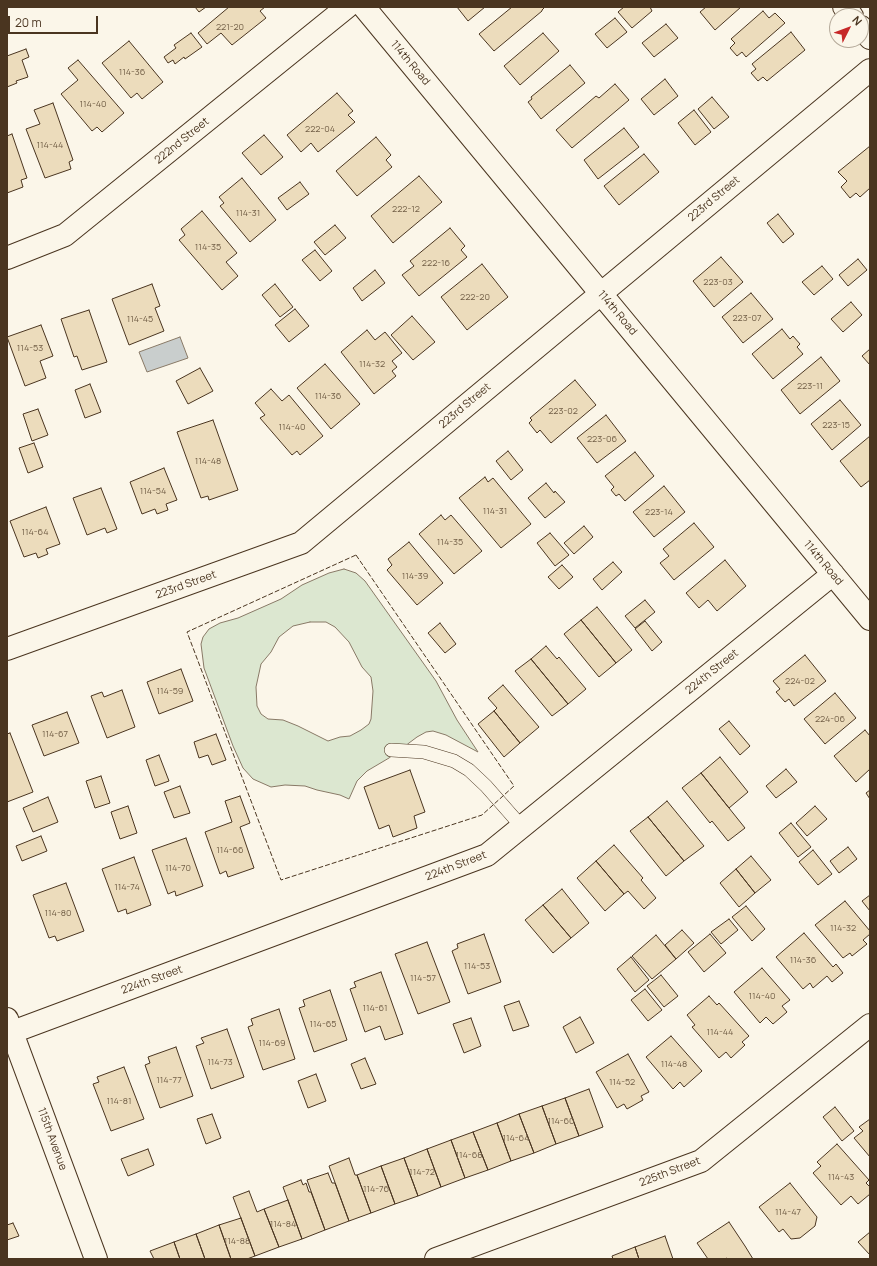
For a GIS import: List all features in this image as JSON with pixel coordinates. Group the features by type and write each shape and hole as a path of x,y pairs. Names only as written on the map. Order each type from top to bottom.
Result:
{"street":[{"name":"222nd Street","path":"7,258 65,235 347,7"},
{"name":"114th Road","path":"364,7 870,619"},
{"name":"223rd Street","path":"7,649 301,543 870,70"},
{"name":"224th Street","path":"9,1028 487,855 833,574"},
{"name":"225th Street","path":"436,1259 702,1161 870,1025"},
{"name":"115th Avenue","path":"9,1028 96,1259"}],"lane":[{"path":"391,750 424,752 454,761 469,770 486,786 522,827"}],"green space":[{"path":"344,569 356,573 365,581 436,681 457,720 478,752 446,735 433,731 426,732 389,758 367,771 357,781 349,799 340,795 305,786 285,785 271,787 253,779 243,768 233,746 204,668 201,644 203,637 209,629 220,623 238,618 281,599 302,585 329,573","holes":["310,622 326,622 335,627 349,642 362,667 371,677 373,691 371,719 369,724 350,736 340,737 328,741 298,726 283,720 268,719 261,714 257,706 256,687 261,664 271,652 279,637 293,626"]}],"shaded area":[{"path":"180,337 188,358 147,372 139,352"}],"building":[{"path":"195,7 206,7 199,12"},
{"path":"229,7 265,7 260,11 266,18 232,45 221,33 207,44 198,33"},
{"path":"457,7 485,7 468,21"},
{"path":"512,7 545,7 494,51 479,34"},
{"path":"624,7 650,7 652,11 632,28 618,12"},
{"path":"706,7 741,7 715,30 700,12"},
{"path":"763,11 769,18 775,13 785,23 746,57 742,52 737,56 730,48 735,43 731,39"},
{"path":"615,18 627,32 607,48 595,34"},
{"path":"666,24 678,38 654,57 642,43"},
{"path":"791,32 805,50 767,81 763,77 758,81 751,73 756,69 752,64"},
{"path":"191,33 202,47 175,64 173,60 168,63 164,57 176,48 174,45"},
{"path":"543,33 559,51 520,85 504,66"},
{"path":"129,41 163,82 142,99 137,93 131,98 102,63"},
{"path":"26,49 29,57 22,60 28,77 16,81 17,83 7,87 7,56"},
{"path":"78,60 124,113 102,132 97,127 92,131 61,94 78,80 68,68"},
{"path":"570,65 585,83 541,119 528,102 532,99 531,97"},
{"path":"665,79 678,96 654,115 641,99"},
{"path":"615,84 629,100 572,148 556,130 596,96 599,98"},
{"path":"337,93 353,111 348,115 355,122 318,152 311,143 301,152 287,135"},
{"path":"712,97 729,117 714,129 698,109"},
{"path":"53,103 73,160 69,162 71,169 45,178 26,129 40,124 34,110"},
{"path":"694,110 711,132 695,145 678,123"},
{"path":"624,128 639,147 598,179 584,160"},
{"path":"12,134 27,178 21,180 23,187 7,193 7,136"},
{"path":"264,135 283,157 261,175 242,153"},
{"path":"376,137 391,155 386,160 392,167 357,196 336,171"},
{"path":"870,146 870,188 860,197 856,193 850,198 841,187 847,181 838,172"},
{"path":"644,154 659,172 619,205 604,186"},
{"path":"419,176 442,202 393,243 371,216"},
{"path":"242,178 276,220 250,242 220,206 224,203 219,197"},
{"path":"300,182 309,194 287,210 278,198"},
{"path":"202,211 237,253 226,262 238,276 222,290 179,240 185,235 181,229"},
{"path":"778,214 794,234 783,243 767,223"},
{"path":"335,225 346,238 325,255 314,242"},
{"path":"450,228 465,246 461,250 467,257 419,296 402,275 414,266 410,261"},
{"path":"315,250 332,271 320,281 302,260"},
{"path":"721,257 743,282 714,307 693,281"},
{"path":"858,259 867,270 848,286 839,275"},
{"path":"482,264 508,297 467,330 441,297"},
{"path":"822,266 833,279 814,295 802,282"},
{"path":"375,270 385,283 362,301 353,288"},
{"path":"152,284 160,306 155,308 164,331 129,345 112,299"},
{"path":"275,284 293,307 280,317 262,295"},
{"path":"751,293 773,319 743,343 722,317"},
{"path":"851,302 862,315 843,332 831,319"},
{"path":"295,309 309,326 289,342 275,325"},
{"path":"89,310 107,362 82,370 77,356 74,357 61,319"},
{"path":"412,316 435,342 413,360 391,335"},
{"path":"41,325 53,356 40,361 46,378 25,386 7,337"},
{"path":"782,329 790,339 793,336 800,344 797,347 803,354 773,379 752,354"},
{"path":"367,330 375,340 385,332 402,353 392,361 397,367 392,371 396,376 374,394 341,352"},
{"path":"870,349 870,365 862,356"},
{"path":"821,357 840,381 800,414 781,390"},
{"path":"325,364 360,404 331,429 297,388"},
{"path":"200,368 213,391 188,404 176,381"},
{"path":"575,380 596,405 551,443 540,430 537,433 529,423 532,420 530,418"},
{"path":"90,384 101,412 85,418 75,390"},
{"path":"271,389 282,401 289,395 323,436 300,455 297,451 292,455 260,418 265,415 255,403"},
{"path":"840,400 861,425 832,450 811,424"},
{"path":"38,409 48,435 32,441 23,414"},
{"path":"606,415 626,441 597,463 577,438"},
{"path":"213,420 238,490 209,500 208,496 201,498 177,432"},
{"path":"870,436 870,480 861,487 840,461"},
{"path":"34,443 43,467 28,473 19,448"},
{"path":"508,451 523,470 511,480 496,461"},
{"path":"635,452 654,476 625,501 619,494 616,496 611,490 614,487 605,476"},
{"path":"164,468 177,500 166,504 168,510 157,514 155,509 142,514 130,482"},
{"path":"485,477 488,482 493,478 531,524 501,548 459,498"},
{"path":"546,483 554,493 555,491 565,502 545,518 528,498"},
{"path":"664,486 685,512 654,537 633,512"},
{"path":"101,488 117,529 107,533 105,528 87,535 73,498"},
{"path":"46,507 60,544 46,549 48,554 38,558 36,553 24,557 10,521"},
{"path":"441,515 445,520 451,515 482,551 454,574 419,534"},
{"path":"694,523 714,547 674,580 660,563 669,556 663,549"},
{"path":"584,526 593,537 574,554 564,543"},
{"path":"550,533 569,555 555,566 537,543"},
{"path":"409,542 443,583 417,605 387,570 392,565 388,559"},
{"path":"725,560 746,586 717,611 708,600 699,608 686,593"},
{"path":"613,562 622,572 602,590 593,579"},
{"path":"562,565 573,577 559,589 548,577"},
{"path":"645,600 655,612 635,628 625,616"},
{"path":"597,607 632,650 616,663 581,620"},
{"path":"581,620 616,663 599,677 564,634"},
{"path":"645,621 662,642 652,651 635,629"},
{"path":"440,623 456,644 445,653 428,633"},
{"path":"546,646 557,659 559,657 586,689 568,704 531,659"},
{"path":"805,655 826,681 794,706 789,699 785,702 776,692 780,689 773,681"},
{"path":"531,659 568,704 552,716 515,671"},
{"path":"181,669 193,701 159,714 147,682"},
{"path":"503,685 539,727 520,743 494,711 497,708 488,698"},
{"path":"122,690 135,727 107,738 91,696 102,692 104,697"},
{"path":"835,693 856,718 825,744 804,719"},
{"path":"494,711 520,743 504,757 478,724"},
{"path":"67,712 79,743 44,756 32,725"},
{"path":"729,721 750,746 740,755 719,729"},
{"path":"865,730 870,736 870,769 856,782 834,756"},
{"path":"10,733 33,792 7,802 7,734"},
{"path":"216,734 226,760 212,765 208,755 199,758 194,742"},
{"path":"159,755 169,781 155,786 146,760"},
{"path":"720,757 748,792 729,808 701,773"},
{"path":"786,769 797,782 776,798 766,786"},
{"path":"410,770 425,812 414,816 417,828 393,837 389,825 379,829 364,787"},
{"path":"701,773 745,828 728,841 712,821 710,823 682,788"},
{"path":"101,776 110,803 95,808 86,781"},
{"path":"180,786 190,813 174,818 164,792"},
{"path":"870,790 870,799 866,793"},
{"path":"240,796 250,823 240,827 254,868 228,877 226,871 220,874 205,832 232,822 225,801"},
{"path":"48,797 58,822 33,832 23,808"},
{"path":"667,801 704,846 684,861 648,817"},
{"path":"128,806 137,833 120,839 111,812"},
{"path":"815,806 827,819 807,836 796,823"},
{"path":"648,817 684,861 666,876 630,831"},
{"path":"791,823 811,847 798,857 779,833"},
{"path":"41,836 47,851 22,861 16,846"},
{"path":"186,838 203,886 176,896 175,891 168,894 152,850"},
{"path":"614,845 643,878 641,880 656,898 644,909 628,891 624,894 596,861"},
{"path":"848,847 857,859 839,873 830,861"},
{"path":"813,850 832,874 818,885 799,862"},
{"path":"751,856 771,880 755,893 736,869"},
{"path":"134,857 151,905 127,914 126,909 118,912 102,869"},
{"path":"596,861 624,894 605,911 577,878"},
{"path":"736,869 755,893 739,907 720,883"},
{"path":"66,883 84,931 57,941 55,936 49,938 33,895"},
{"path":"562,889 589,923 571,938 543,905"},
{"path":"870,895 870,911 862,901"},
{"path":"845,901 870,931 870,934 863,940 867,944 852,956 850,953 843,958 815,925"},
{"path":"543,905 571,938 553,953 525,920"},
{"path":"746,906 765,929 752,941 732,917"},
{"path":"729,919 738,930 721,944 711,932"},
{"path":"682,930 694,943 676,959 665,945"},
{"path":"804,933 833,967 836,964 843,973 832,982 827,976 813,988 810,983 803,989 776,957"},
{"path":"484,934 501,982 468,994 452,951 458,948 457,944"},
{"path":"710,934 726,953 704,972 688,952"},
{"path":"656,935 676,959 652,979 632,956"},
{"path":"427,942 450,1002 418,1014 395,954"},
{"path":"631,957 649,980 635,992 617,969"},
{"path":"762,968 790,1000 782,1006 787,1012 773,1024 766,1017 760,1023 734,992"},
{"path":"381,972 403,1034 385,1040 380,1026 365,1032 350,989 356,987 354,982"},
{"path":"661,975 678,996 664,1007 647,986"},
{"path":"645,989 662,1010 648,1021 631,1000"},
{"path":"330,990 347,1040 314,1052 299,1008 305,1006 303,1000"},
{"path":"709,996 717,1005 719,1003 749,1036 742,1042 745,1045 731,1058 726,1052 719,1058 692,1027 695,1025 687,1015"},
{"path":"519,1001 529,1026 513,1031 504,1006"},
{"path":"279,1009 295,1059 263,1070 248,1027 253,1025 251,1019"},
{"path":"580,1017 594,1043 576,1053 563,1027"},
{"path":"471,1018 481,1046 464,1053 453,1024"},
{"path":"227,1029 244,1077 211,1089 196,1046 204,1043 201,1038"},
{"path":"671,1036 702,1071 684,1087 680,1082 673,1089 646,1057"},
{"path":"176,1047 193,1096 160,1108 145,1065 150,1063 148,1057"},
{"path":"628,1054 649,1092 641,1096 643,1100 627,1109 624,1104 617,1108 596,1072"},
{"path":"365,1058 376,1084 361,1089 351,1064"},
{"path":"124,1067 144,1119 111,1131 93,1084 99,1082 97,1077"},
{"path":"316,1074 326,1101 308,1108 298,1081"},
{"path":"589,1089 603,1127 579,1136 565,1098"},
{"path":"565,1098 579,1136 556,1144 542,1106"},
{"path":"542,1106 556,1144 534,1153 519,1114"},
{"path":"835,1107 854,1131 842,1141 823,1117"},
{"path":"212,1114 221,1138 206,1144 197,1119"},
{"path":"519,1114 534,1153 511,1161 497,1123"},
{"path":"870,1119 870,1157 854,1138 863,1131 859,1127"},
{"path":"497,1123 511,1161 488,1170 473,1132"},
{"path":"473,1132 488,1170 465,1178 451,1140"},
{"path":"451,1140 465,1178 441,1187 427,1149"},
{"path":"837,1144 869,1180 866,1183 870,1187 870,1194 858,1204 851,1196 841,1205 813,1173 821,1166 817,1162"},
{"path":"148,1149 154,1165 128,1176 121,1159"},
{"path":"427,1149 441,1187 418,1196 404,1158"},
{"path":"349,1158 371,1213 349,1221 329,1166"},
{"path":"404,1158 418,1196 395,1204 381,1166"},
{"path":"381,1166 395,1204 371,1213 357,1175"},
{"path":"328,1173 332,1183 335,1183 349,1221 325,1230 307,1180"},
{"path":"301,1180 303,1185 306,1183 309,1192 311,1192 325,1230 302,1239 283,1187"},
{"path":"790,1183 817,1217 815,1226 800,1238 791,1239 783,1229 779,1232 759,1207"},
{"path":"249,1191 257,1212 264,1209 279,1247 255,1256 233,1197"},
{"path":"288,1200 302,1239 279,1247 264,1209"},
{"path":"241,1218 255,1256 247,1259 231,1259 219,1225"},
{"path":"729,1222 753,1259 708,1259 697,1243"},
{"path":"13,1223 19,1236 7,1240 7,1225"},
{"path":"219,1225 231,1259 205,1259 196,1234"},
{"path":"870,1232 870,1255 858,1242"},
{"path":"196,1234 205,1259 180,1259 174,1242"},
{"path":"665,1236 673,1259 639,1259 635,1247"},
{"path":"174,1242 180,1259 154,1259 150,1251"},
{"path":"635,1247 639,1259 613,1259 612,1256"}],"fence":[{"path":"356,555 514,786 482,815 281,880 187,632 356,555"}]}
